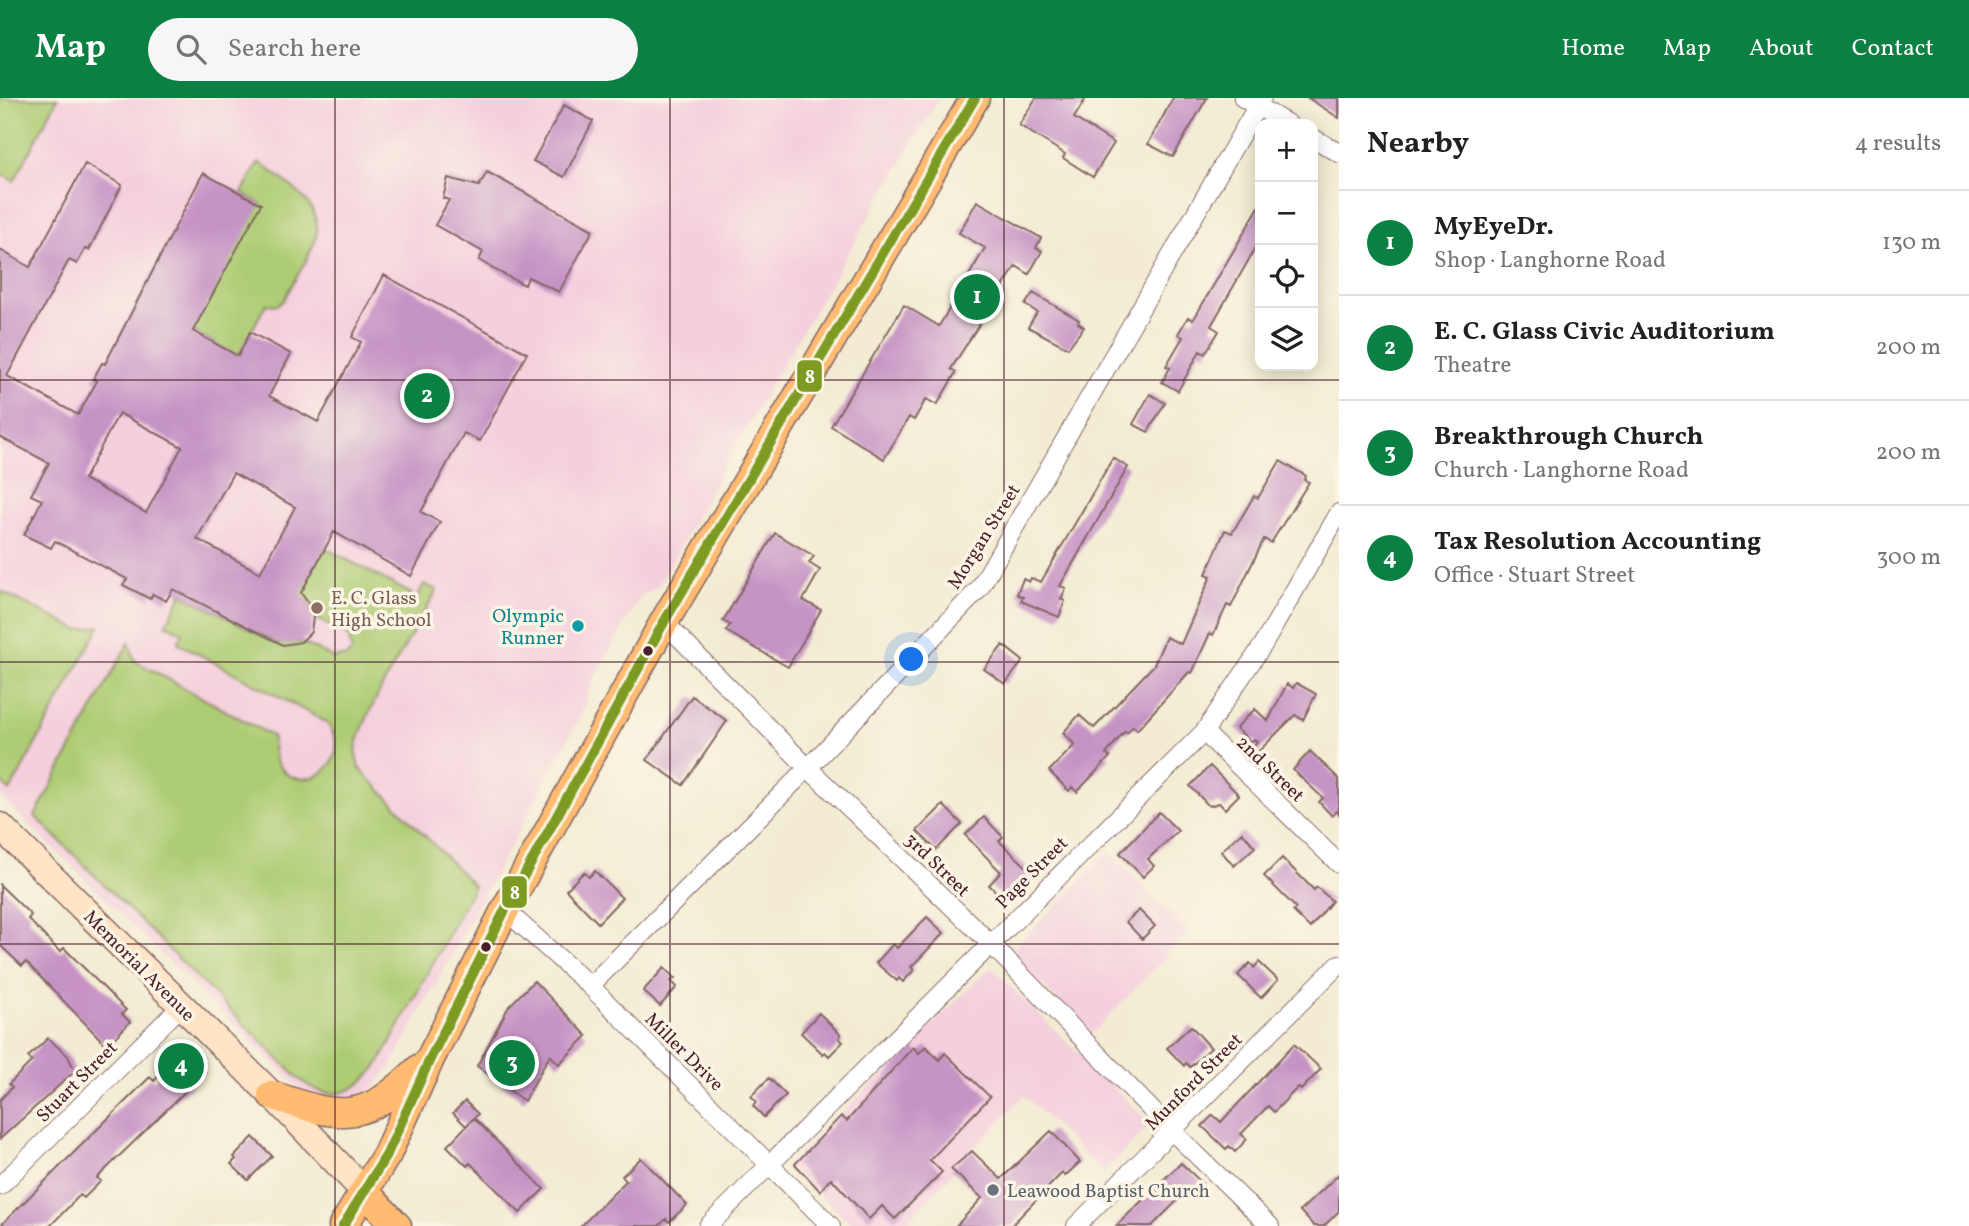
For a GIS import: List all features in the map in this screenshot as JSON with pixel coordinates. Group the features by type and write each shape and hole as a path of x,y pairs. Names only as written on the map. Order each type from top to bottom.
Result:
{"main road":[{"path":"343,1226 387,1154 430,1059 505,911 664,622 975,98"},
{"name":"Memorial Avenue","path":"0,826 272,1095 397,1226"},
{"path":"272,1095 322,1113 360,1111 398,1090 430,1059"}],"street":[{"path":"1254,101 1281,119"},
{"name":"Morgan Street","path":"590,986 808,768 979,589 1254,101"},
{"path":"1318,141 1339,153"},
{"name":"Page Street","path":"708,1226 1203,732 1263,645 1339,513"},
{"name":"3rd Street","path":"664,622 808,768 990,943 1172,1131 1270,1226"},
{"name":"2nd Street","path":"1203,732 1339,864"},
{"name":"Miller Drive","path":"505,911 590,986 831,1226"},
{"name":"Munford Street","path":"1076,1226 1339,964"},
{"name":"Stuart Street","path":"0,1186 181,1006"}],"shaded area":[{"name":"E. C. Glass High School","path":"0,98 939,98 728,458 658,587 641,596 595,676 579,719 390,1068 375,1087 361,1096 342,1102 303,1092 0,796"},
{"path":"1108,852 1189,932 1092,1034 1009,953"},
{"path":"991,967 1151,1124 1103,1173 1024,1095 903,1226 854,1226 787,1166"}],"green space":[{"path":"0,98 58,98 14,181 0,173"},
{"path":"259,162 292,187 311,207 317,232 310,253 284,300 277,305 266,304 238,356 172,319 261,204 242,193"},
{"path":"325,548 412,594 410,599 415,601 424,584 437,590 378,695 359,737 356,756 359,768 474,886 380,1062 363,1082 343,1092 333,1093 310,1087 298,1078 35,816 129,642 135,661 272,736 275,760 287,774 311,778 322,772 331,763 336,751 335,737 326,722 178,643 183,633 166,624 181,597 180,593 278,644 301,642 335,659 346,657 352,651 348,635 315,618 310,603 296,593"},
{"path":"0,591 79,630 100,626 10,791 0,781"}],"building":[{"path":"1036,98 1086,98 1074,118 1114,143 1093,177 1063,158 1065,154 1019,125"},
{"path":"1173,98 1207,98 1173,157 1148,144"},
{"path":"1308,98 1339,98 1339,118"},
{"path":"564,105 593,121 564,177 533,161"},
{"path":"85,164 122,185 89,250 85,249 77,264 69,260 7,376 78,415 97,381 93,379 102,363 105,364 203,173 261,204 193,331 238,356 250,332 291,354 269,396 318,422 361,342 352,337 384,275 527,353 480,441 464,433 421,512 440,522 411,576 334,532 301,593 314,611 311,632 301,642 283,645 173,589 166,601 153,594 150,599 123,585 127,579 55,541 51,548 24,535 42,500 31,495 49,463 0,437 0,250 30,267","holes":["119,413 182,447 146,513 84,479","233,473 295,507 260,573 197,539"]},
{"path":"487,172 593,230 559,292 528,277 525,285 495,270 479,260 483,252 435,225 449,200 443,198 448,178 479,186"},
{"path":"977,201 1041,238 1036,248 1042,251 1029,274 1016,266 951,369 956,372 937,405 926,399 914,420 909,417 884,459 831,426 904,305 939,326 985,248 959,233"},
{"path":"1255,214 1255,249 1211,326 1219,331 1205,354 1200,351 1178,391 1162,382 1170,368 1166,366 1183,337 1178,334 1188,317 1193,320"},
{"path":"1033,293 1079,320 1078,323 1084,327 1068,348 1028,327 1037,312 1025,305"},
{"path":"1150,394 1165,403 1148,432 1133,424"},
{"path":"1113,458 1128,467 1060,586 1066,588 1061,599 1065,601 1059,617 1021,601 1023,597 1017,594 1023,579 1029,582 1031,578 1041,582"},
{"path":"1280,461 1306,476 1304,480 1309,482 1271,543 1264,539 1231,607 1227,605 1213,635 1210,633 1192,673 1189,672 1137,730 1133,726 1127,733 1125,731 1106,754 1110,757 1077,792 1072,787 1069,791 1049,771 1075,745 1063,733 1079,715 1094,728 1154,665 1166,637 1181,644 1211,576 1206,574 1225,530 1232,533 1254,496 1258,498"},
{"path":"775,533 814,556 809,563 820,570 803,600 821,610 788,667 726,631 730,625 723,621"},
{"path":"1003,645 1023,661 1005,684 984,669"},
{"path":"1296,683 1316,694 1303,720 1295,715 1252,758 1249,756 1257,741 1254,739 1251,742 1236,728 1255,709 1268,721 1287,684 1293,688"},
{"path":"692,696 727,721 683,785 647,760"},
{"path":"1310,751 1339,779 1339,814 1336,811 1332,816 1319,802 1323,798 1293,770"},
{"path":"1210,766 1239,795 1225,809 1219,803 1209,806 1190,786"},
{"path":"943,805 962,824 936,850 917,831"},
{"path":"1159,812 1178,831 1148,859 1154,866 1143,877 1120,853"},
{"path":"984,817 1003,837 999,841 1033,873 1010,897 1005,892 1001,896 989,885 1001,872 965,835"},
{"path":"1242,832 1255,847 1234,866 1221,851"},
{"path":"1282,858 1314,890 1317,887 1332,901 1310,928 1293,911 1296,908 1264,876"},
{"path":"595,871 622,898 598,923 566,890 584,872 589,877"},
{"path":"0,885 31,915 28,919 60,952 64,948 126,1010 122,1014 130,1022 107,1046 26,962 22,966 0,945"},
{"path":"1139,910 1155,926 1142,939 1126,922"},
{"path":"927,917 944,933 911,967 914,970 903,982 899,978 897,981 876,963 893,944 897,948"},
{"path":"1259,962 1278,980 1261,998 1238,975 1250,963 1254,968"},
{"path":"664,968 675,978 671,981 677,987 660,1006 643,991"},
{"path":"534,981 587,1036 559,1064 550,1055 524,1101 477,1066 509,1006"},
{"path":"819,1013 841,1035 839,1038 843,1042 829,1056 825,1052 823,1054 801,1033"},
{"path":"1191,1026 1211,1048 1190,1067 1186,1063 1184,1066 1167,1048"},
{"path":"48,1038 68,1056 75,1071 0,1139 0,1100 12,1087 9,1084 32,1061 28,1057"},
{"path":"1294,1044 1321,1069 1301,1090 1298,1087 1274,1112 1268,1106 1241,1134 1247,1139 1235,1152 1229,1146 1226,1149 1202,1126 1213,1115 1221,1122"},
{"path":"926,1046 939,1060 945,1053 990,1097 930,1160 942,1172 895,1219 882,1206 869,1219 831,1178 820,1191 795,1164 841,1116 847,1121 913,1047 919,1053"},
{"path":"183,1051 205,1072 97,1178 101,1181 84,1198 80,1195 50,1226 0,1226 150,1077 154,1081"},
{"path":"769,1078 786,1095 764,1117 753,1106 757,1102 751,1096"},
{"path":"465,1101 478,1114 466,1126 453,1113"},
{"path":"474,1118 544,1189 520,1213 470,1163 467,1166 447,1146"},
{"path":"1051,1131 1080,1162 1065,1176 1062,1173 1011,1226 956,1226 982,1198 951,1169 972,1151 1001,1179"},
{"path":"253,1137 272,1156 248,1180 231,1164"},
{"path":"641,1158 687,1205 669,1222 666,1219 659,1226 581,1226 626,1181 622,1176"},
{"path":"1181,1163 1202,1183 1190,1195 1186,1192 1152,1226 1116,1226"},
{"path":"1339,1174 1339,1211 1324,1226 1314,1226 1300,1211"}],"transit line":[{"name":"8","path":"343,1226 387,1154 430,1059 505,910 664,622 975,98"}],"place":[{"name":"MyEyeDr.","path":"977,297"},
{"name":"E. C. Glass Civic Auditorium","path":"427,396"},
{"name":"E. C. Glass High School","path":"317,608"},
{"name":"Olympic Runner","path":"578,626"},
{"name":"Breakthrough Church","path":"512,1063"},
{"name":"Tax Resolution Accounting","path":"181,1066"},
{"name":"Leawood Baptist Church","path":"993,1190"}]}
